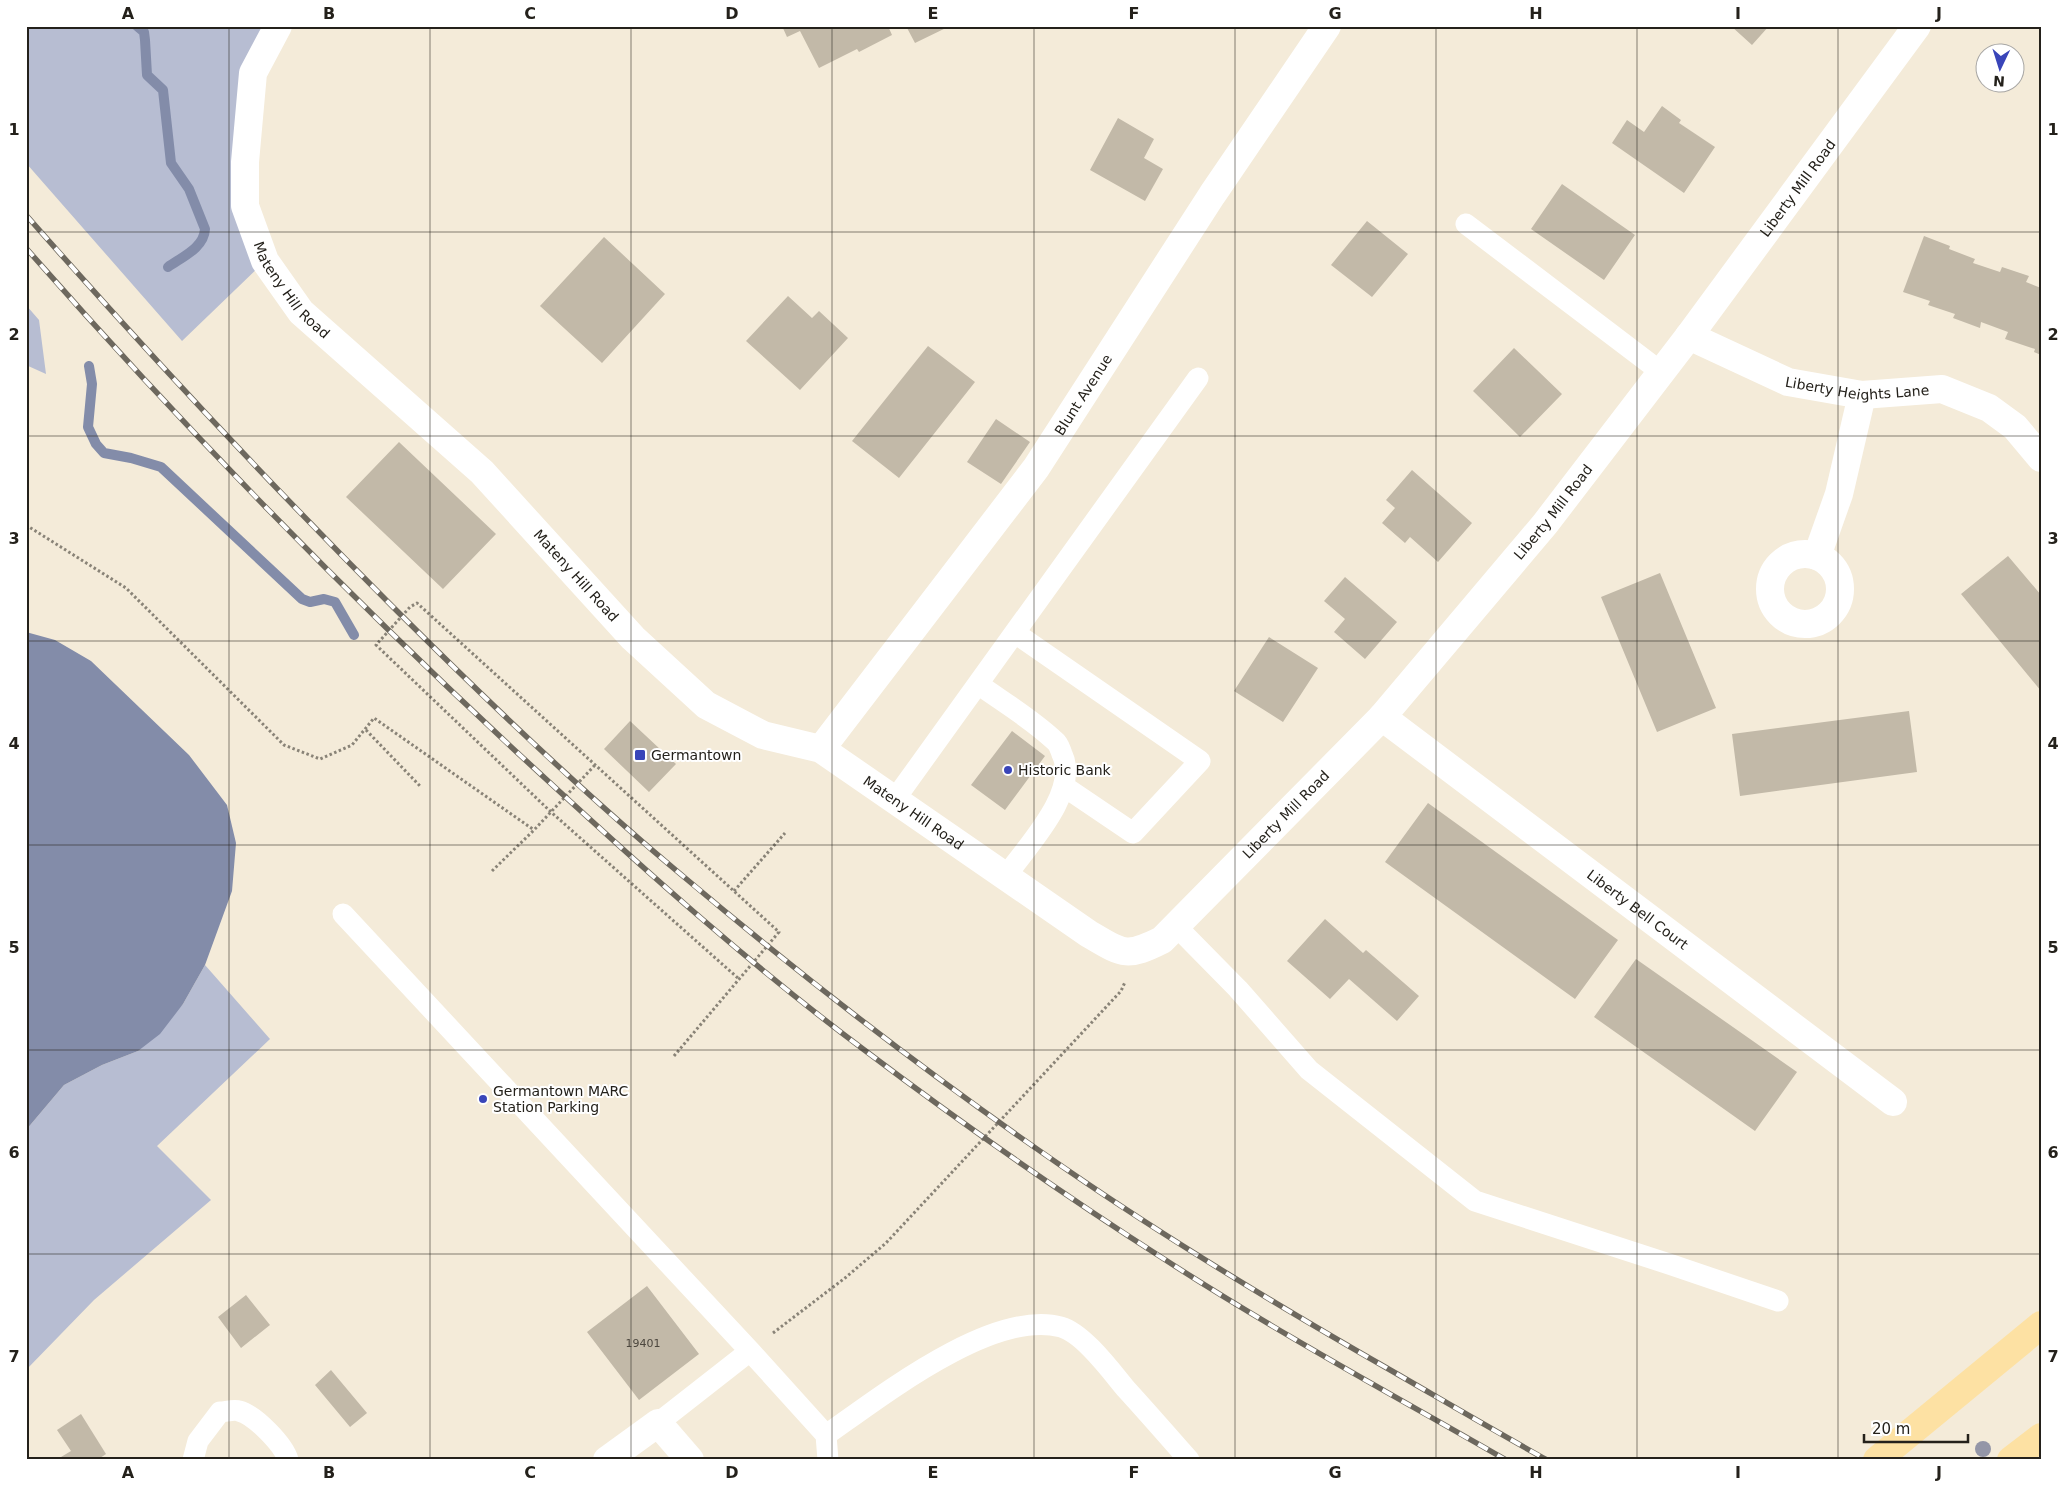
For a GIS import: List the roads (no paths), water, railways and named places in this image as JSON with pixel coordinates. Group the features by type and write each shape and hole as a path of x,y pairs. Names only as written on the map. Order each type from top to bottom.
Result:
{"main road":[{"path":"1877,1460 2041,1325"},
{"path":"2011,1460 2041,1437"}],"street":[{"name":"Mateny Hill Road","path":"278,26 253,73 245,162 245,206 266,260 301,312 482,472 633,638 706,705 763,735 821,749 1089,934 1117,950 1138,952"},
{"name":"Blunt Avenue","path":"821,749 1036,468 1212,195 1327,26"},
{"name":"Liberty Mill Road","path":"1138,952 1162,940 1382,717 1545,524 1689,336 1917,26"},
{"name":"Liberty Heights Lane","path":"1689,336 1788,382 1862,395 1942,389 1989,408 2015,427 2041,458"},
{"path":"1817,556 1839,494 1862,395"},
{"name":"Liberty Bell Court","path":"1382,717 1893,1102"},
{"path":"607,1460 658,1423 690,1460"}],"lane":[{"path":"1466,224 1661,372"},
{"path":"895,800 1198,378"},
{"path":"1015,633 1200,761 1133,834 1065,787"},
{"path":"978,684 1031,721 1057,742 1067,764 1065,787 1056,808 1006,876"},
{"path":"343,914 826,1435 828,1460"},
{"path":"1176,926 1238,989 1309,1070 1475,1201 1778,1301"},
{"path":"826,1435 943,1356 991,1334 1027,1324 1061,1327 1086,1343 1189,1460"},
{"path":"658,1423 750,1351"},
{"path":"193,1460 198,1440 220,1412 239,1410 260,1424 286,1452 288,1460"}],"waterway":[{"path":"137,26 144,32 147,75 163,90 171,163 189,189 205,229 204,236 197,247 168,267"},
{"path":"89,366 92,384 88,427 96,444 104,453 131,458 161,467 302,599 310,602 324,599 335,602 354,635"}],"railway":[{"path":"26,215 206,414 393,607 499,711 572,779 646,845 730,915 917,1063 1103,1194 1267,1298 1547,1460"},
{"path":"26,248 88,318 215,454 279,521 411,652 623,850 781,985 937,1104 1049,1183 1126,1234 1206,1286 1291,1337 1506,1460"}],"place":[{"name":"Germantown","path":"640,755"},
{"name":"Historic Bank","path":"1008,770"},
{"name":"Germantown MARC Station Parking","path":"483,1099"}]}
